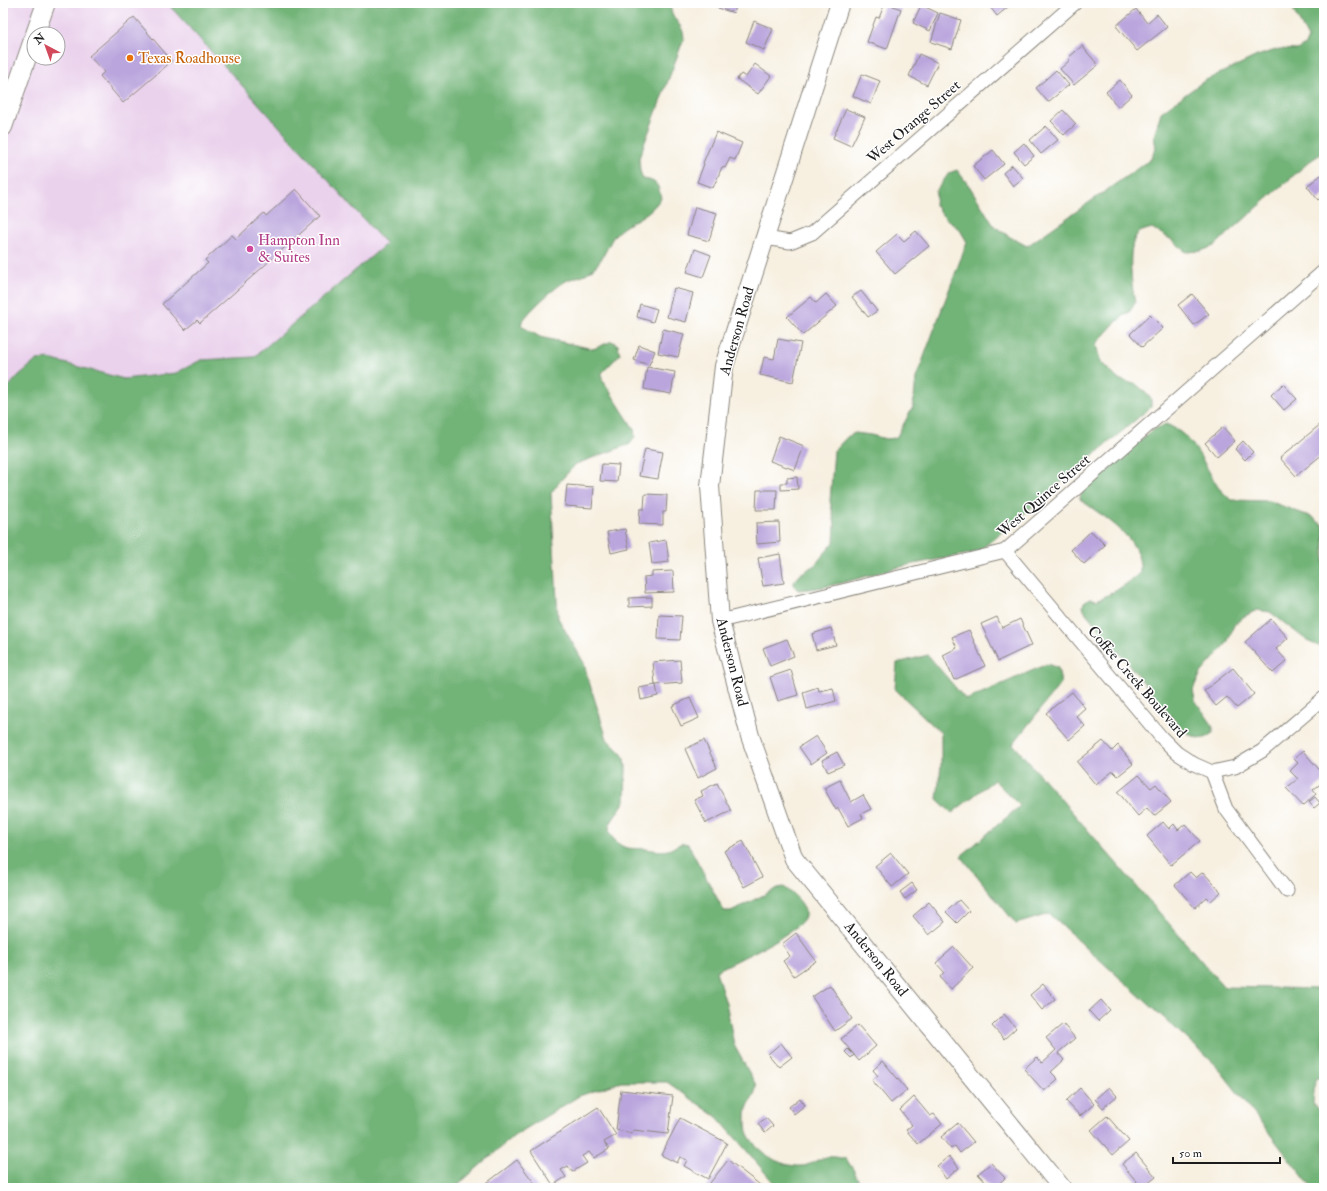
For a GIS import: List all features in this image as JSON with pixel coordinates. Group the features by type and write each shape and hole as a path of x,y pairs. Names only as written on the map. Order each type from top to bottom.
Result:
{"street":[{"path":"37,26 46,3"},
{"name":"Anderson Road","path":"840,3 724,366 710,486 720,621 750,736 794,859 1062,1188"},
{"name":"West Orange Street","path":"765,238 790,242 812,233 1075,3"},
{"path":"3,127 26,59"},
{"name":"West Quince Street","path":"720,621 1005,551 1324,272"},
{"name":"Coffee Creek Boulevard","path":"1005,551 1161,737 1177,753 1194,764 1212,772"},
{"path":"1287,891 1226,809 1212,772 1235,767 1262,751 1324,698"}],"shaded area":[{"path":"3,3 167,3 386,244 254,357 201,360 176,373 124,379 49,359 18,376 3,393"}],"green space":[{"path":"167,3 671,3 672,13 682,28 684,38 639,158 640,171 643,179 652,181 656,184 661,198 647,213 617,232 601,259 588,273 568,280 557,287 535,307 521,324 523,327 540,337 593,349 612,341 618,345 620,354 602,373 602,379 634,429 635,437 630,444 576,464 551,493 558,618 584,663 607,739 625,759 625,801 610,824 609,832 614,839 621,846 627,848 659,851 668,850 682,843 688,844 724,911 731,911 778,888 784,887 798,899 804,907 805,916 801,923 792,930 780,938 716,971 727,1007 734,1045 756,1085 756,1090 746,1113 747,1131 752,1141 763,1153 770,1158 793,1166 808,1165 821,1158 828,1157 846,1159 853,1169 862,1188 778,1188 717,1117 667,1082 621,1082 579,1096 514,1136 454,1188 3,1188 3,393 18,376 37,360 49,359 124,379 176,373 201,360 254,357 386,244"},
{"path":"1294,3 1324,3 1324,152 1310,161 1214,246 1201,251 1186,252 1172,240 1152,228 1140,232 1135,237 1132,245 1131,265 1132,287 1135,303 1130,311 1114,324 1096,344 1100,361 1118,379 1137,385 1145,392 1151,399 1151,407 978,552 895,568 812,589 798,590 794,586 794,581 800,574 814,566 834,542 835,524 830,501 834,451 847,437 855,433 886,439 896,438 913,407 916,378 967,242 960,230 943,216 935,205 936,191 949,173 957,170 970,187 994,226 1027,246 1151,159 1156,148 1154,136 1161,112 1204,81 1257,56 1279,49 1297,50 1305,45 1308,38 1294,12"},
{"path":"1166,424 1184,435 1191,443 1218,487 1232,500 1269,501 1312,517 1324,526 1324,648 1309,642 1270,612 1257,610 1243,617 1234,625 1227,643 1201,673 1193,690 1195,700 1213,726 1213,733 1206,738 1194,737 1183,730 1086,613 1083,607 1084,602 1090,598 1096,600 1114,592 1140,573 1139,560 1135,548 1128,538 1120,529 1080,499 1081,494 1153,430"},
{"path":"928,655 966,700 1047,664 1058,668 1061,683 1013,744 1224,987 1324,989 1324,1076 1315,1079 1313,1104 1324,1113 1324,1188 1312,1188 1216,1065 1049,914 1016,924 961,856 1020,806 994,780 952,813 937,799 941,766 941,733 895,689 897,663"}],"building":[{"path":"720,3 737,3 734,13 718,8"},
{"path":"885,3 901,9 887,49 867,42 876,17 879,18"},
{"path":"994,3 1013,3 997,16 990,7"},
{"path":"921,5 938,13 930,31 913,23"},
{"path":"1136,9 1147,23 1157,14 1167,27 1137,51 1116,26"},
{"path":"940,13 961,20 952,49 931,42"},
{"name":"Texas Roadhouse","path":"134,17 172,61 123,103 100,76 104,72 89,56"},
{"path":"754,21 773,29 764,50 746,42"},
{"path":"1082,46 1098,65 1074,85 1060,69 1070,60 1068,58"},
{"path":"919,54 938,63 927,85 909,76"},
{"path":"755,64 771,76 758,94 737,79 741,74 746,77"},
{"path":"1056,70 1069,85 1048,102 1036,88"},
{"path":"862,74 880,81 871,104 853,96"},
{"path":"1120,80 1132,95 1118,107 1106,92"},
{"path":"846,109 865,117 851,146 833,138"},
{"path":"1063,110 1076,124 1064,135 1051,121"},
{"path":"1046,126 1058,140 1041,154 1030,140"},
{"path":"716,132 742,143 735,160 730,158 725,168 722,167 713,188 697,182"},
{"path":"1024,143 1034,156 1024,164 1014,152"},
{"path":"993,150 1004,164 984,180 973,166"},
{"path":"1012,165 1023,178 1013,186 1003,173"},
{"path":"1321,175 1324,178 1324,195 1318,200 1307,186"},
{"name":"Hampton Inn & Suites","path":"296,189 320,216 200,323 197,320 185,330 162,304 208,263 205,260 232,235 236,239 264,213 266,216"},
{"path":"695,207 717,213 709,241 687,235"},
{"path":"916,231 929,246 895,274 876,252 897,234 904,241"},
{"path":"695,249 711,255 703,277 687,272"},
{"path":"674,288 693,293 686,322 667,317"},
{"path":"861,291 877,311 868,317 852,297"},
{"path":"826,294 837,306 803,335 787,317 811,297 816,303"},
{"path":"1192,294 1209,314 1194,325 1178,305"},
{"path":"640,304 657,309 653,322 637,317"},
{"path":"1150,315 1163,328 1142,347 1130,334"},
{"path":"663,329 684,334 678,357 658,353"},
{"path":"778,339 801,343 793,382 760,375 764,357 774,359"},
{"path":"639,345 655,351 649,365 634,360"},
{"path":"647,367 675,372 671,394 644,389"},
{"path":"1283,384 1297,399 1284,410 1271,395"},
{"path":"1322,423 1324,426 1324,453 1296,476 1280,458"},
{"path":"1223,427 1235,441 1217,457 1205,443"},
{"path":"779,436 804,446 795,470 770,461"},
{"path":"1243,441 1253,452 1245,460 1235,449"},
{"path":"645,449 663,452 658,479 639,476"},
{"path":"602,464 619,465 617,482 600,481"},
{"path":"797,477 798,489 781,490 781,483 787,483 787,478"},
{"path":"567,485 594,487 592,508 565,506"},
{"path":"757,490 777,490 776,510 756,510"},
{"path":"645,494 667,495 666,512 663,512 663,525 639,524 640,509 644,509"},
{"path":"779,522 780,542 757,544 756,523"},
{"path":"625,529 629,549 611,553 607,532"},
{"path":"1091,531 1105,545 1084,564 1071,550"},
{"path":"666,540 669,562 652,564 649,543"},
{"path":"780,554 784,583 763,586 758,558"},
{"path":"673,571 674,592 645,593 644,577 652,576 652,572"},
{"path":"652,597 652,606 629,607 629,598"},
{"path":"659,615 682,616 680,640 658,639"},
{"path":"997,617 1002,628 1020,619 1032,645 998,661 981,624"},
{"path":"1271,619 1288,638 1276,649 1287,661 1273,673 1245,642"},
{"path":"831,628 836,645 816,650 812,634"},
{"path":"969,630 985,666 954,680 943,655 957,648 952,637"},
{"path":"787,639 794,656 770,666 763,648"},
{"path":"680,660 682,683 655,685 653,662"},
{"path":"1233,668 1254,694 1237,708 1227,697 1216,706 1204,691"},
{"path":"791,670 798,695 778,701 770,677"},
{"path":"656,685 658,696 641,700 639,688"},
{"path":"818,687 819,691 833,688 836,701 807,709 803,692"},
{"path":"1072,692 1085,708 1076,716 1085,726 1069,740 1046,713"},
{"path":"690,698 699,718 681,726 672,706"},
{"path":"816,736 827,753 811,764 799,747"},
{"path":"704,740 717,768 698,778 685,749"},
{"path":"1103,741 1112,751 1118,745 1133,764 1118,776 1113,771 1096,785 1077,762"},
{"path":"1303,751 1324,775 1324,781 1313,790 1316,794 1303,806 1286,788 1298,779 1290,771 1298,763 1294,759"},
{"path":"837,752 844,765 828,772 822,760"},
{"path":"1139,775 1151,788 1156,784 1171,802 1154,816 1147,808 1138,816 1118,792"},
{"path":"840,780 851,802 863,795 871,809 861,814 863,818 848,826 838,808 836,810 824,788"},
{"path":"717,783 731,811 706,823 694,800 703,796 701,791"},
{"path":"1315,797 1320,803 1314,808 1309,802"},
{"path":"1163,822 1169,829 1174,824 1178,830 1185,824 1200,841 1171,865 1147,836"},
{"path":"743,841 762,877 744,887 724,851"},
{"path":"891,853 908,874 892,887 875,866"},
{"path":"1190,872 1196,878 1203,872 1221,892 1211,901 1207,897 1195,908 1175,885"},
{"path":"912,883 917,890 905,899 900,892"},
{"path":"959,900 969,911 957,923 946,912"},
{"path":"929,902 945,922 929,935 913,916"},
{"path":"796,933 816,961 794,976 783,961 790,956 782,944"},
{"path":"954,947 973,968 951,989 940,977 944,972 936,963"},
{"path":"1043,984 1055,999 1042,1010 1030,995"},
{"path":"830,985 852,1019 835,1031 812,997"},
{"path":"1101,1000 1110,1010 1098,1021 1089,1011"},
{"path":"1004,1014 1016,1028 1004,1039 992,1026"},
{"path":"1063,1024 1075,1038 1058,1053 1064,1060 1051,1072 1058,1079 1044,1091 1024,1069 1037,1057 1042,1063 1056,1050 1046,1038"},
{"path":"858,1025 876,1046 859,1061 841,1039"},
{"path":"781,1043 792,1057 779,1067 768,1054"},
{"path":"848,1049 854,1055 851,1058 845,1052"},
{"path":"883,1061 907,1090 891,1103 872,1080 878,1076 873,1070"},
{"path":"1109,1087 1117,1096 1103,1108 1095,1099"},
{"path":"1080,1088 1094,1104 1080,1116 1066,1101"},
{"path":"621,1090 673,1096 668,1134 633,1130 632,1133 616,1130"},
{"path":"914,1097 930,1116 934,1114 942,1124 918,1144 906,1130 912,1125 900,1110"},
{"path":"800,1098 805,1105 794,1114 789,1107"},
{"path":"598,1107 616,1135 604,1142 609,1149 594,1158 589,1152 582,1156 587,1163 572,1172 568,1166 561,1170 566,1177 553,1185 531,1151"},
{"path":"1107,1116 1129,1141 1113,1155 1091,1130"},
{"path":"680,1118 727,1143 708,1179 684,1166 687,1160 680,1157 677,1163 661,1155"},
{"path":"766,1118 773,1126 765,1133 758,1124"},
{"path":"958,1123 974,1142 960,1153 955,1146 951,1149 941,1137"},
{"path":"1136,1153 1156,1177 1142,1188 1122,1164"},
{"path":"949,1156 959,1168 946,1179 937,1166"},
{"path":"517,1160 538,1188 480,1188"},
{"path":"728,1160 764,1188 706,1188"},
{"path":"991,1163 1005,1178 994,1188 991,1188 978,1174"}],"place":[{"name":"Texas Roadhouse","path":"130,58"},
{"name":"Hampton Inn & Suites","path":"250,249"}]}
